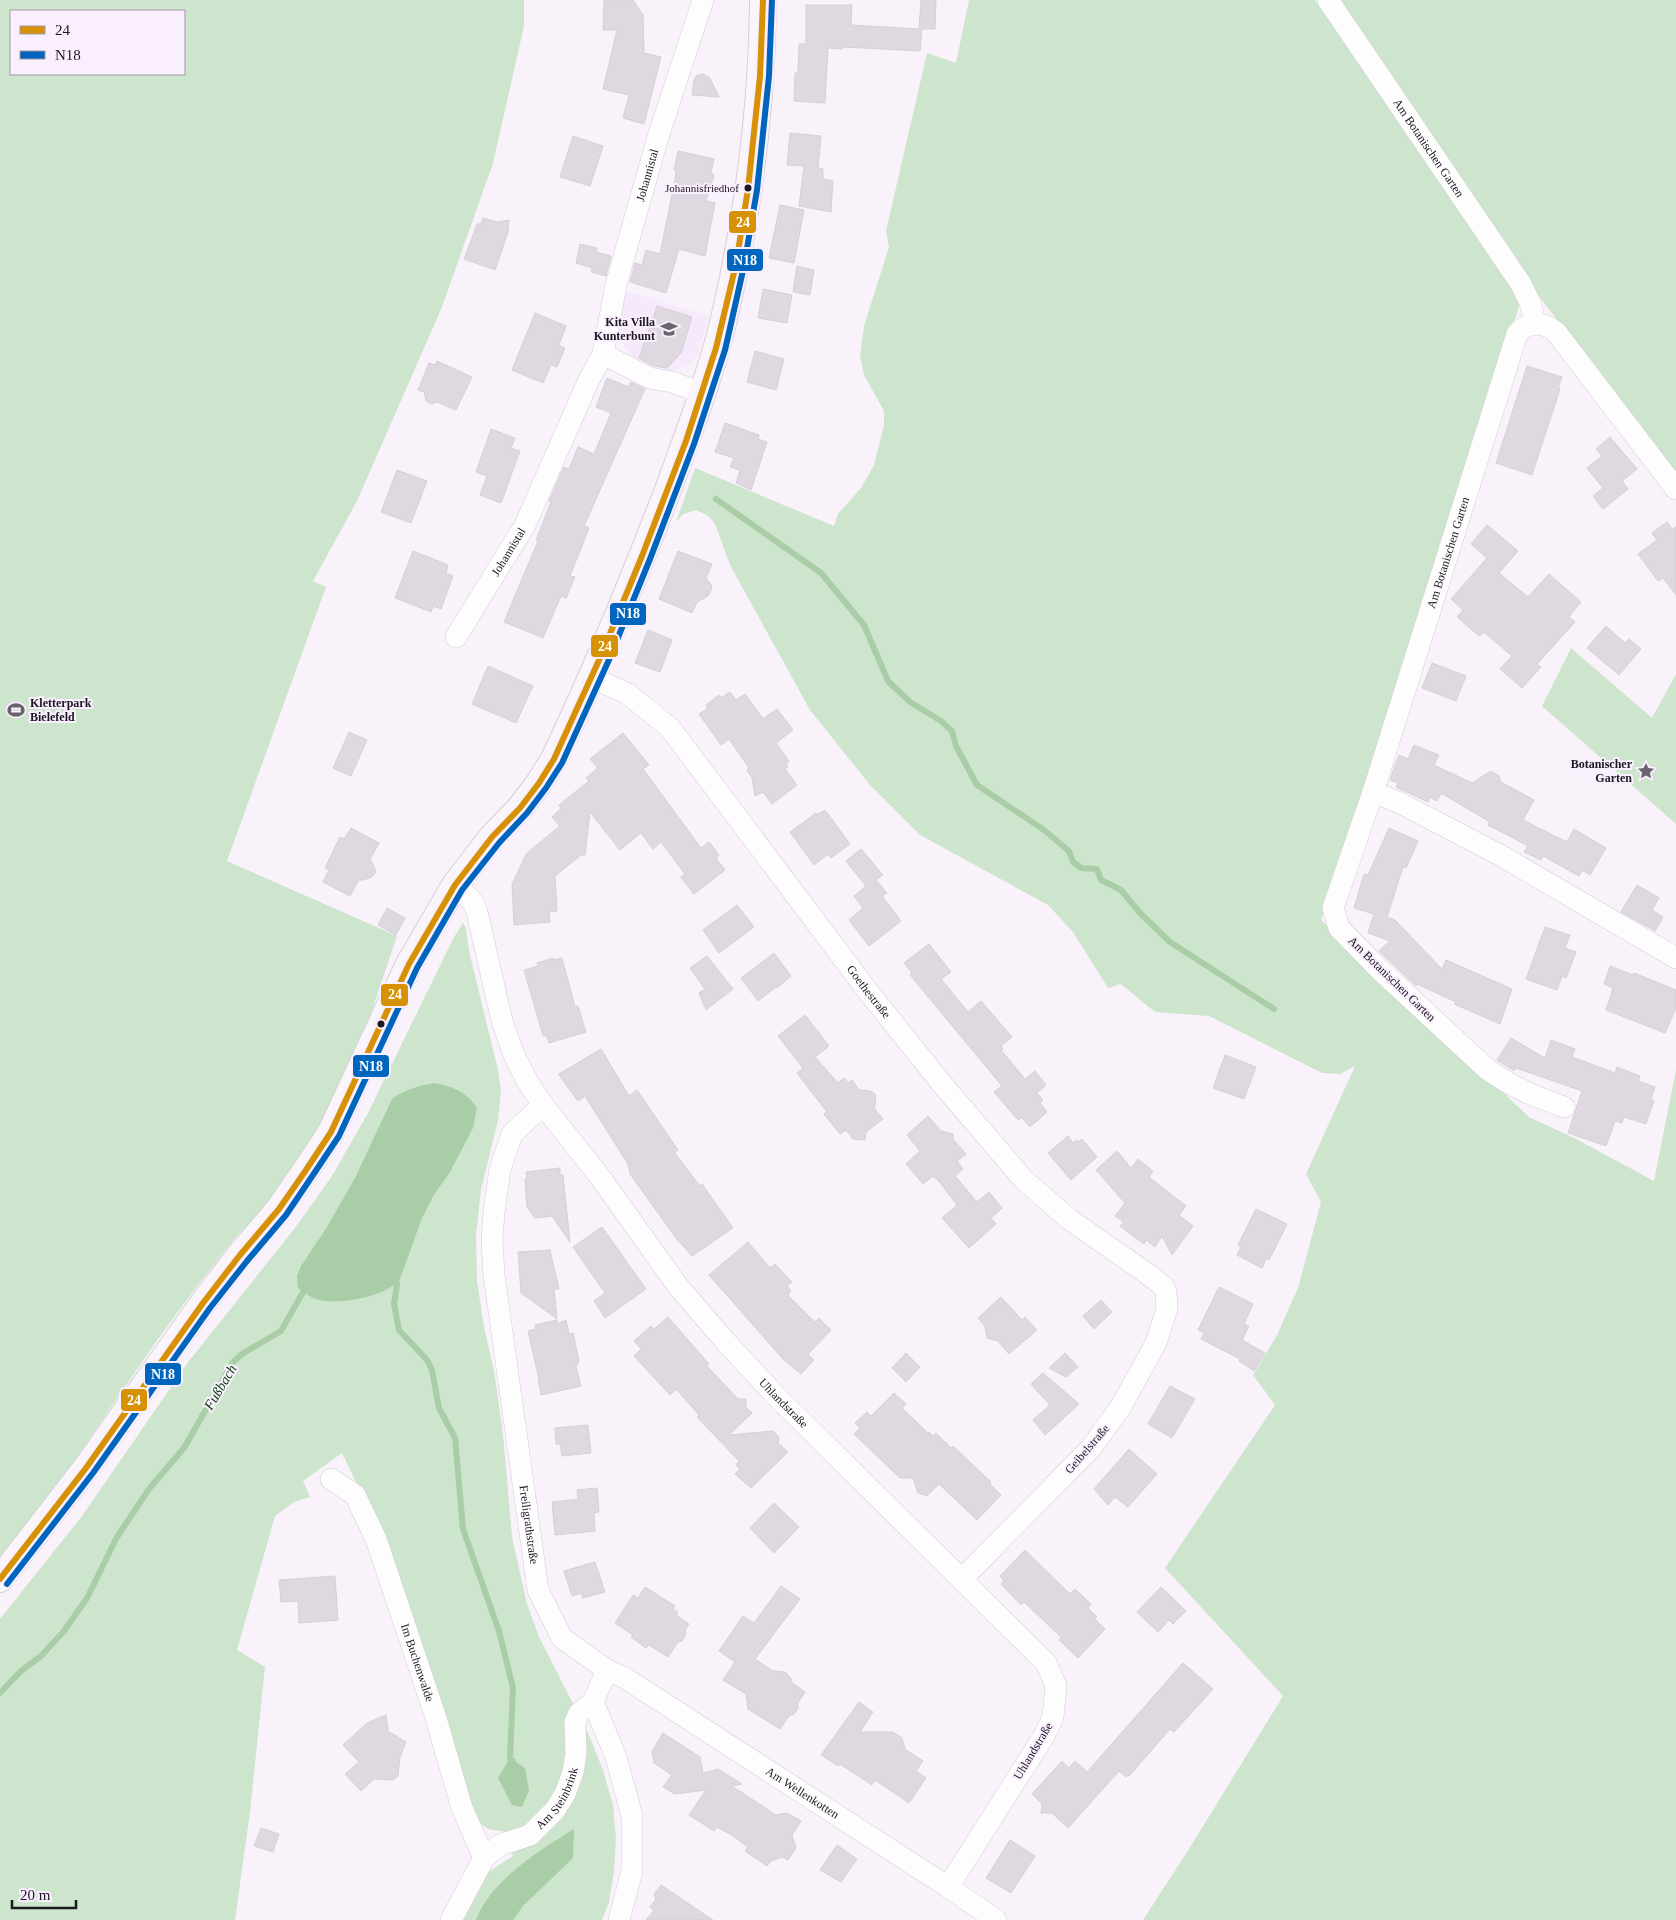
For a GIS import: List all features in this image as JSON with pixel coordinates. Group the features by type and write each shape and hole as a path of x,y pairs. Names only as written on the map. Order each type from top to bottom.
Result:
{"main road":[{"path":"0,1579 86,1468 203,1303 279,1208 331,1132 409,964 455,885 492,838 520,808 554,759 636,576 702,393 728,301 749,189 754,151 762,59 763,0"}],"street":[{"name":"Johannistal","path":"456,637 525,525 588,382 603,354 616,286 632,226 659,134 703,0"},
{"name":"Am Botanischen Garten","path":"1328,0 1521,284 1531,305 1535,324 1526,326 1517,334 1373,792 1333,908 1339,928 1380,970 1487,1069 1506,1083 1524,1092 1564,1107"},
{"path":"1535,324 1544,325 1556,332 1676,489"},
{"path":"603,354 650,378 672,382 702,393"},
{"name":"Goethestraße","path":"591,677 628,694 670,728 870,994 947,1090 1024,1180 1069,1220 1149,1275 1163,1286 1166,1292"},
{"path":"1373,792 1400,803 1500,855 1676,958"},
{"name":"Uhlandstraße","path":"455,885 472,902 477,912 502,1022 514,1055 527,1081 543,1105 600,1177 677,1285 775,1395 1046,1663 1056,1686 1053,1717 1044,1736 948,1887"},
{"name":"Freiligrathstraße","path":"543,1105 512,1134 500,1170 494,1212 494,1275 538,1590 562,1638 607,1670"},
{"name":"Geibelstraße","path":"962,1579 1091,1448 1120,1408 1156,1343 1167,1309 1166,1292"},
{"name":"Im Buchenwalde","path":"331,1479 355,1495 376,1539 435,1715 462,1808 484,1858"},
{"path":"607,1670 593,1702 616,1757 632,1816 632,1871 619,1920"},
{"name":"Am Wellenkotten","path":"607,1670 625,1678 996,1920"},
{"name":"Am Steinbrink","path":"450,1920 484,1858 500,1845 530,1835 555,1810 565,1794 573,1772 576,1754 575,1722 579,1713 593,1702"}],"shaded area":[{"path":"0,0 524,0 524,26 493,163 442,307 357,501 313,581 326,587 227,861 397,936 364,1034 321,1128 269,1203 235,1238 194,1290 52,1493 0,1560"},
{"path":"969,0 1315,0 1521,300 1321,920 1529,1117 1576,1139 1654,1181 1676,1070 1676,1920 1143,1920 1283,1696 1165,1568 1275,1405 1253,1375 1277,1335 1298,1288 1321,1202 1306,1174 1355,1066 1340,1074 1322,1073 1209,1016 1155,1012 1121,984 1108,988 1073,932 1048,905 920,835 870,785 810,710 730,565 715,524 707,515 696,510 683,514 676,522 695,468 834,526 838,514 861,488 874,465 884,425 884,411 864,375 860,356 864,326 889,247 886,231 927,53 956,63"},
{"path":"1338,0 1676,0 1676,474 1535,291"},
{"path":"622,290 709,316 697,357 691,363 675,370 665,371 637,361 631,356 623,343 619,328"},
{"name":"Botanischer Garten","path":"1571,648 1652,718 1676,674 1676,824 1542,706"},
{"path":"463,923 466,928 469,951 498,1070 501,1091 498,1120 481,1190 476,1235 477,1281 484,1327 494,1370 503,1434 512,1537 527,1604 539,1637 588,1733 603,1770 613,1805 616,1838 614,1872 609,1902 602,1920 458,1920 482,1876 513,1856 503,1831 487,1828 477,1819 470,1808 383,1537 342,1453 303,1481 310,1497 294,1502 275,1516 237,1650 265,1667 250,1812 235,1920 0,1920 0,1619 82,1516 189,1361 295,1228 332,1176 368,1113 454,937"},
{"path":"434,1083 447,1086 464,1094 477,1108 473,1128 450,1172 434,1195 422,1218 400,1279 384,1291 361,1298 324,1301 311,1297 298,1288 297,1276 301,1266 327,1227 356,1176 392,1099 407,1090"},
{"path":"510,1758 515,1758 516,1762 525,1768 529,1790 522,1807 512,1805 498,1778"},
{"path":"574,1829 573,1858 523,1906 513,1920 476,1920 492,1892 504,1880 532,1857"}],"building":[{"path":"604,0 633,0 643,15 644,53 661,57 644,124 623,118 629,95 603,89 617,30 603,30"},
{"path":"921,0 936,0 935,29 922,29 920,51 828,48 825,103 794,101 795,73 798,73 799,44 806,44 806,5 852,5 851,25 919,29"},
{"path":"703,74 710,78 719,97 692,95 696,76"},
{"path":"790,133 821,136 818,168 823,169 823,179 833,181 831,212 799,206 804,166 787,165"},
{"path":"573,136 603,146 590,186 560,177"},
{"path":"678,151 714,159 711,172 714,175 706,201 715,203 705,256 679,249 666,293 630,282 635,263 642,265 646,250 660,254 675,179 676,170 674,170"},
{"path":"780,205 804,210 794,263 769,258"},
{"path":"483,218 497,222 509,220 508,232 495,270 464,259 477,224 481,224"},
{"path":"580,244 597,248 596,252 611,256 606,276 591,272 592,268 576,263"},
{"path":"797,266 814,270 810,295 793,292"},
{"path":"763,289 792,295 787,323 758,318"},
{"path":"657,306 692,317 681,353 667,368 654,366 639,358"},
{"path":"535,313 566,326 559,345 565,348 557,367 551,365 543,383 512,370"},
{"path":"755,351 784,359 776,390 747,382"},
{"path":"437,361 472,377 456,410 437,402 432,404 426,401 424,392 418,390 429,363 435,365"},
{"path":"1527,366 1562,377 1558,388 1560,389 1532,475 1496,463"},
{"path":"607,378 629,387 631,382 645,389 584,526 589,528 570,576 575,577 566,598 561,596 543,638 504,622 538,541 536,540 551,502 549,501 564,467 569,469 578,447 594,454 611,413 596,407"},
{"path":"725,423 759,435 758,439 767,442 751,490 736,483 740,470 730,467 734,458 715,452"},
{"path":"491,429 515,438 511,448 520,451 501,503 480,495 487,476 476,472"},
{"path":"1610,437 1637,469 1622,481 1628,489 1603,509 1593,496 1603,488 1587,468 1602,456 1596,449"},
{"path":"397,470 427,481 411,523 381,512"},
{"path":"1667,522 1672,529 1676,527 1676,595 1663,578 1658,581 1638,554 1657,540 1652,533"},
{"path":"1487,525 1518,551 1499,573 1528,597 1549,574 1581,602 1569,617 1575,622 1537,664 1541,667 1522,688 1500,669 1512,656 1484,632 1479,636 1457,617 1463,610 1451,599 1487,558 1471,544"},
{"path":"413,551 448,565 446,573 453,576 441,609 433,606 431,612 395,598"},
{"path":"678,551 712,564 706,578 712,586 710,593 697,602 692,613 659,599"},
{"path":"1606,626 1625,643 1629,639 1641,649 1619,675 1587,648"},
{"path":"648,630 672,640 660,672 635,663"},
{"path":"1432,663 1466,676 1456,701 1422,688"},
{"path":"488,666 533,686 516,723 472,704"},
{"path":"730,692 736,700 745,694 763,719 777,709 793,730 776,743 789,761 786,764 788,767 785,769 797,785 772,804 763,792 755,796 752,778 747,770 749,768 729,739 721,745 699,714 708,708 706,705 719,695 721,698"},
{"path":"349,732 367,740 351,776 333,768"},
{"path":"623,733 649,765 643,769 701,848 709,842 719,855 716,858 725,870 694,894 681,877 685,874 661,842 653,849 641,833 620,850 590,812 585,855 581,855 555,876 557,911 549,912 550,922 514,925 512,884 527,853 560,826 552,817 561,808 559,805 589,781 586,778 598,768 590,759"},
{"path":"1414,745 1439,755 1434,765 1472,783 1491,771 1499,776 1501,782 1534,800 1523,820 1567,842 1574,829 1606,848 1590,875 1582,870 1579,876 1543,856 1541,860 1524,852 1528,846 1488,825 1490,822 1441,793 1437,801 1430,797 1428,802 1396,787 1398,783 1390,780 1399,755 1408,759"},
{"path":"825,810 850,844 831,858 828,854 814,865 790,832 816,813 817,815"},
{"path":"351,828 379,843 370,859 376,871 374,875 358,881 350,896 323,882 329,870 325,868 340,837 344,839"},
{"path":"1389,828 1418,841 1406,868 1403,867 1387,917 1395,920 1442,969 1446,960 1512,989 1500,1024 1454,1004 1456,1002 1417,984 1416,986 1379,951 1390,941 1368,933 1374,914 1354,908 1364,874 1368,875"},
{"path":"861,849 883,875 876,880 887,893 882,896 901,921 869,946 849,920 863,908 854,896 866,886 846,861"},
{"path":"1637,885 1659,898 1652,910 1663,917 1655,931 1621,912"},
{"path":"737,905 754,927 719,953 703,930"},
{"path":"387,908 405,918 396,935 378,925"},
{"path":"1545,927 1570,935 1565,948 1576,952 1566,978 1562,976 1557,990 1526,979"},
{"path":"929,944 951,972 941,979 968,1012 981,1001 1012,1037 1001,1046 1003,1049 1001,1050 1025,1079 1035,1071 1046,1085 1037,1093 1043,1100 1040,1103 1047,1112 1030,1127 1022,1118 1018,1120 994,1092 1002,1086 910,975 912,973 904,963"},
{"path":"774,953 791,976 758,1001 741,978"},
{"path":"707,956 733,989 706,1010 699,993 705,989 690,968"},
{"path":"553,958 554,960 562,958 575,1007 578,1006 586,1032 549,1043 546,1035 543,1036 524,970 538,966 537,963"},
{"path":"1610,966 1633,975 1634,973 1676,990 1676,1008 1665,1033 1606,1010 1613,988 1604,984"},
{"path":"805,1015 829,1046 815,1057 838,1083 844,1078 848,1083 852,1080 859,1090 870,1091 875,1094 874,1108 883,1119 866,1132 865,1140 853,1139 846,1130 840,1134 824,1114 827,1112 797,1073 803,1068 778,1036"},
{"path":"1511,1038 1545,1058 1551,1040 1575,1049 1572,1057 1615,1073 1617,1067 1640,1076 1638,1081 1655,1087 1651,1099 1654,1101 1646,1124 1624,1117 1622,1123 1615,1121 1606,1146 1568,1133 1582,1091 1516,1068 1514,1071 1497,1060"},
{"path":"601,1049 629,1096 637,1090 678,1150 674,1152 700,1186 702,1184 733,1228 692,1256 676,1238 630,1174 628,1164 585,1096 578,1101 559,1074"},
{"path":"1225,1055 1256,1067 1244,1099 1213,1088"},
{"path":"928,1116 941,1131 953,1134 953,1139 966,1154 957,1161 963,1169 955,1176 977,1202 989,1192 1002,1208 991,1218 996,1224 969,1248 942,1218 957,1205 938,1180 933,1176 923,1184 906,1164 920,1151 907,1135"},
{"path":"1068,1136 1073,1143 1076,1140 1078,1142 1082,1139 1097,1157 1071,1180 1048,1153"},
{"path":"1117,1151 1131,1168 1138,1159 1153,1171 1149,1177 1186,1206 1179,1215 1193,1226 1172,1255 1162,1236 1155,1247 1146,1240 1144,1244 1120,1226 1124,1222 1115,1216 1125,1203 1096,1170"},
{"path":"560,1168 560,1175 563,1175 570,1242 552,1216 535,1218 527,1207 526,1172"},
{"path":"1256,1209 1287,1224 1269,1260 1266,1259 1262,1268 1237,1255 1241,1247 1238,1245"},
{"path":"602,1227 646,1289 605,1318 594,1301 605,1293 573,1247"},
{"path":"748,1242 770,1268 775,1264 792,1282 787,1286 791,1291 788,1295 815,1322 819,1318 831,1330 808,1354 814,1360 801,1374 782,1358 709,1275"},
{"path":"550,1250 559,1289 554,1289 557,1319 521,1293 518,1252"},
{"path":"1219,1287 1253,1304 1244,1324 1249,1326 1242,1340 1265,1353 1254,1371 1239,1361 1240,1359 1201,1339 1204,1333 1198,1330"},
{"path":"1001,1297 1022,1320 1025,1317 1037,1330 1009,1354 998,1341 987,1338 985,1326 978,1318"},
{"path":"1101,1300 1112,1312 1094,1329 1083,1316"},
{"path":"668,1317 709,1364 707,1366 738,1399 746,1399 746,1407 752,1413 729,1435 773,1431 779,1437 778,1443 788,1452 751,1488 735,1474 740,1469 736,1465 739,1461 697,1417 699,1415 676,1389 670,1395 634,1356 641,1349 634,1341 651,1326 654,1329"},
{"path":"557,1320 557,1324 566,1320 569,1334 573,1333 579,1361 576,1367 581,1386 541,1395 528,1331 536,1329 535,1325"},
{"path":"906,1353 920,1367 906,1382 892,1368"},
{"path":"1065,1353 1078,1367 1066,1377 1049,1368"},
{"path":"1043,1373 1079,1404 1045,1435 1033,1420 1050,1405 1031,1384"},
{"path":"1170,1386 1195,1399 1172,1438 1148,1424"},
{"path":"894,1393 906,1404 902,1408 928,1433 933,1436 936,1433 951,1448 953,1446 991,1482 990,1484 1001,1495 977,1520 939,1484 927,1496 918,1493 913,1478 900,1478 854,1434 860,1428 855,1423 867,1412 871,1416"},
{"path":"588,1425 591,1453 562,1456 560,1444 556,1444 555,1428"},
{"path":"1129,1449 1157,1474 1128,1507 1115,1497 1108,1505 1094,1489"},
{"path":"597,1488 599,1512 594,1513 595,1531 555,1535 552,1502 578,1499 577,1490"},
{"path":"774,1503 799,1527 774,1553 750,1528"},
{"path":"1025,1550 1070,1594 1075,1589 1091,1604 1088,1608 1105,1629 1078,1658 1059,1640 1061,1637 1024,1602 1021,1605 1001,1584 1004,1581 1000,1576"},
{"path":"595,1562 605,1592 583,1598 581,1593 572,1596 564,1571"},
{"path":"335,1576 338,1620 299,1623 298,1601 281,1602 279,1580"},
{"path":"781,1586 800,1599 755,1659 773,1671 785,1672 791,1678 791,1682 805,1692 798,1703 798,1709 789,1716 780,1729 748,1709 746,1694 723,1680 735,1662 719,1651 743,1616 754,1623"},
{"path":"645,1587 675,1606 673,1609 678,1612 676,1615 689,1624 682,1641 678,1642 668,1657 649,1645 646,1648 631,1637 633,1635 615,1623 633,1595 638,1598"},
{"path":"1161,1587 1186,1611 1173,1624 1169,1620 1158,1632 1137,1612"},
{"path":"1183,1663 1213,1689 1174,1732 1170,1729 1129,1776 1126,1777 1119,1771 1068,1828 1052,1813 1041,1813 1042,1804 1032,1794 1062,1761 1069,1768 1075,1761 1087,1772"},
{"path":"859,1702 873,1712 860,1732 893,1732 902,1738 905,1749 923,1761 916,1771 926,1778 909,1803 875,1780 872,1785 840,1764 838,1766 821,1755"},
{"path":"386,1715 388,1731 406,1742 400,1757 398,1776 393,1780 374,1779 361,1791 345,1774 359,1762 343,1745 367,1723"},
{"path":"663,1733 700,1757 703,1773 718,1769 742,1784 732,1786 776,1815 787,1813 801,1821 792,1835 796,1848 788,1860 782,1857 771,1861 767,1866 745,1851 748,1847 730,1834 717,1827 714,1831 689,1815 706,1790 675,1794 663,1787 672,1775 654,1763 652,1751"},
{"path":"261,1828 279,1834 273,1852 254,1846"},
{"path":"1010,1840 1035,1856 1011,1893 986,1878"},
{"path":"837,1845 857,1859 841,1882 820,1870"},
{"path":"661,1885 713,1920 646,1920 654,1910 650,1907 656,1899 654,1894"}],"waterway":[{"path":"716,499 821,573 864,625 888,681 910,702 941,721 952,731 956,746 977,785 1044,830 1069,851 1073,862 1081,868 1097,869 1101,880 1121,890 1140,913 1170,942 1274,1009"},
{"path":"394,1276 397,1284 394,1304 399,1330 427,1360 432,1370 439,1408 455,1438 463,1529 499,1631 513,1688 510,1758 512,1765"},
{"name":"Fußbach","path":"0,1693 21,1671 41,1656 64,1631 87,1598 117,1537 149,1489 184,1448 233,1362 242,1354 281,1331 307,1285"}],"transit line":[{"name":"24","path":"0,1579 86,1468 203,1303 279,1209 306,1170 331,1132 409,964 455,885 492,837 520,808 554,759 600,658 642,556 686,441 716,348 736,264 748,189 760,76 763,0"},
{"name":"N18","path":"7,1584 93,1473 210,1308 286,1215 339,1136 417,968 462,890 499,843 527,813 562,763 608,662 650,559 694,444 725,350 744,266 757,190 769,76 772,0"}],"place":[{"name":"Johannisfriedhof","path":"748,188"},
{"name":"Kita Villa Kunterbunt","path":"669,329"},
{"name":"Kletterpark Bielefeld","path":"16,710"},
{"name":"Botanischer Garten","path":"1646,771"}]}
